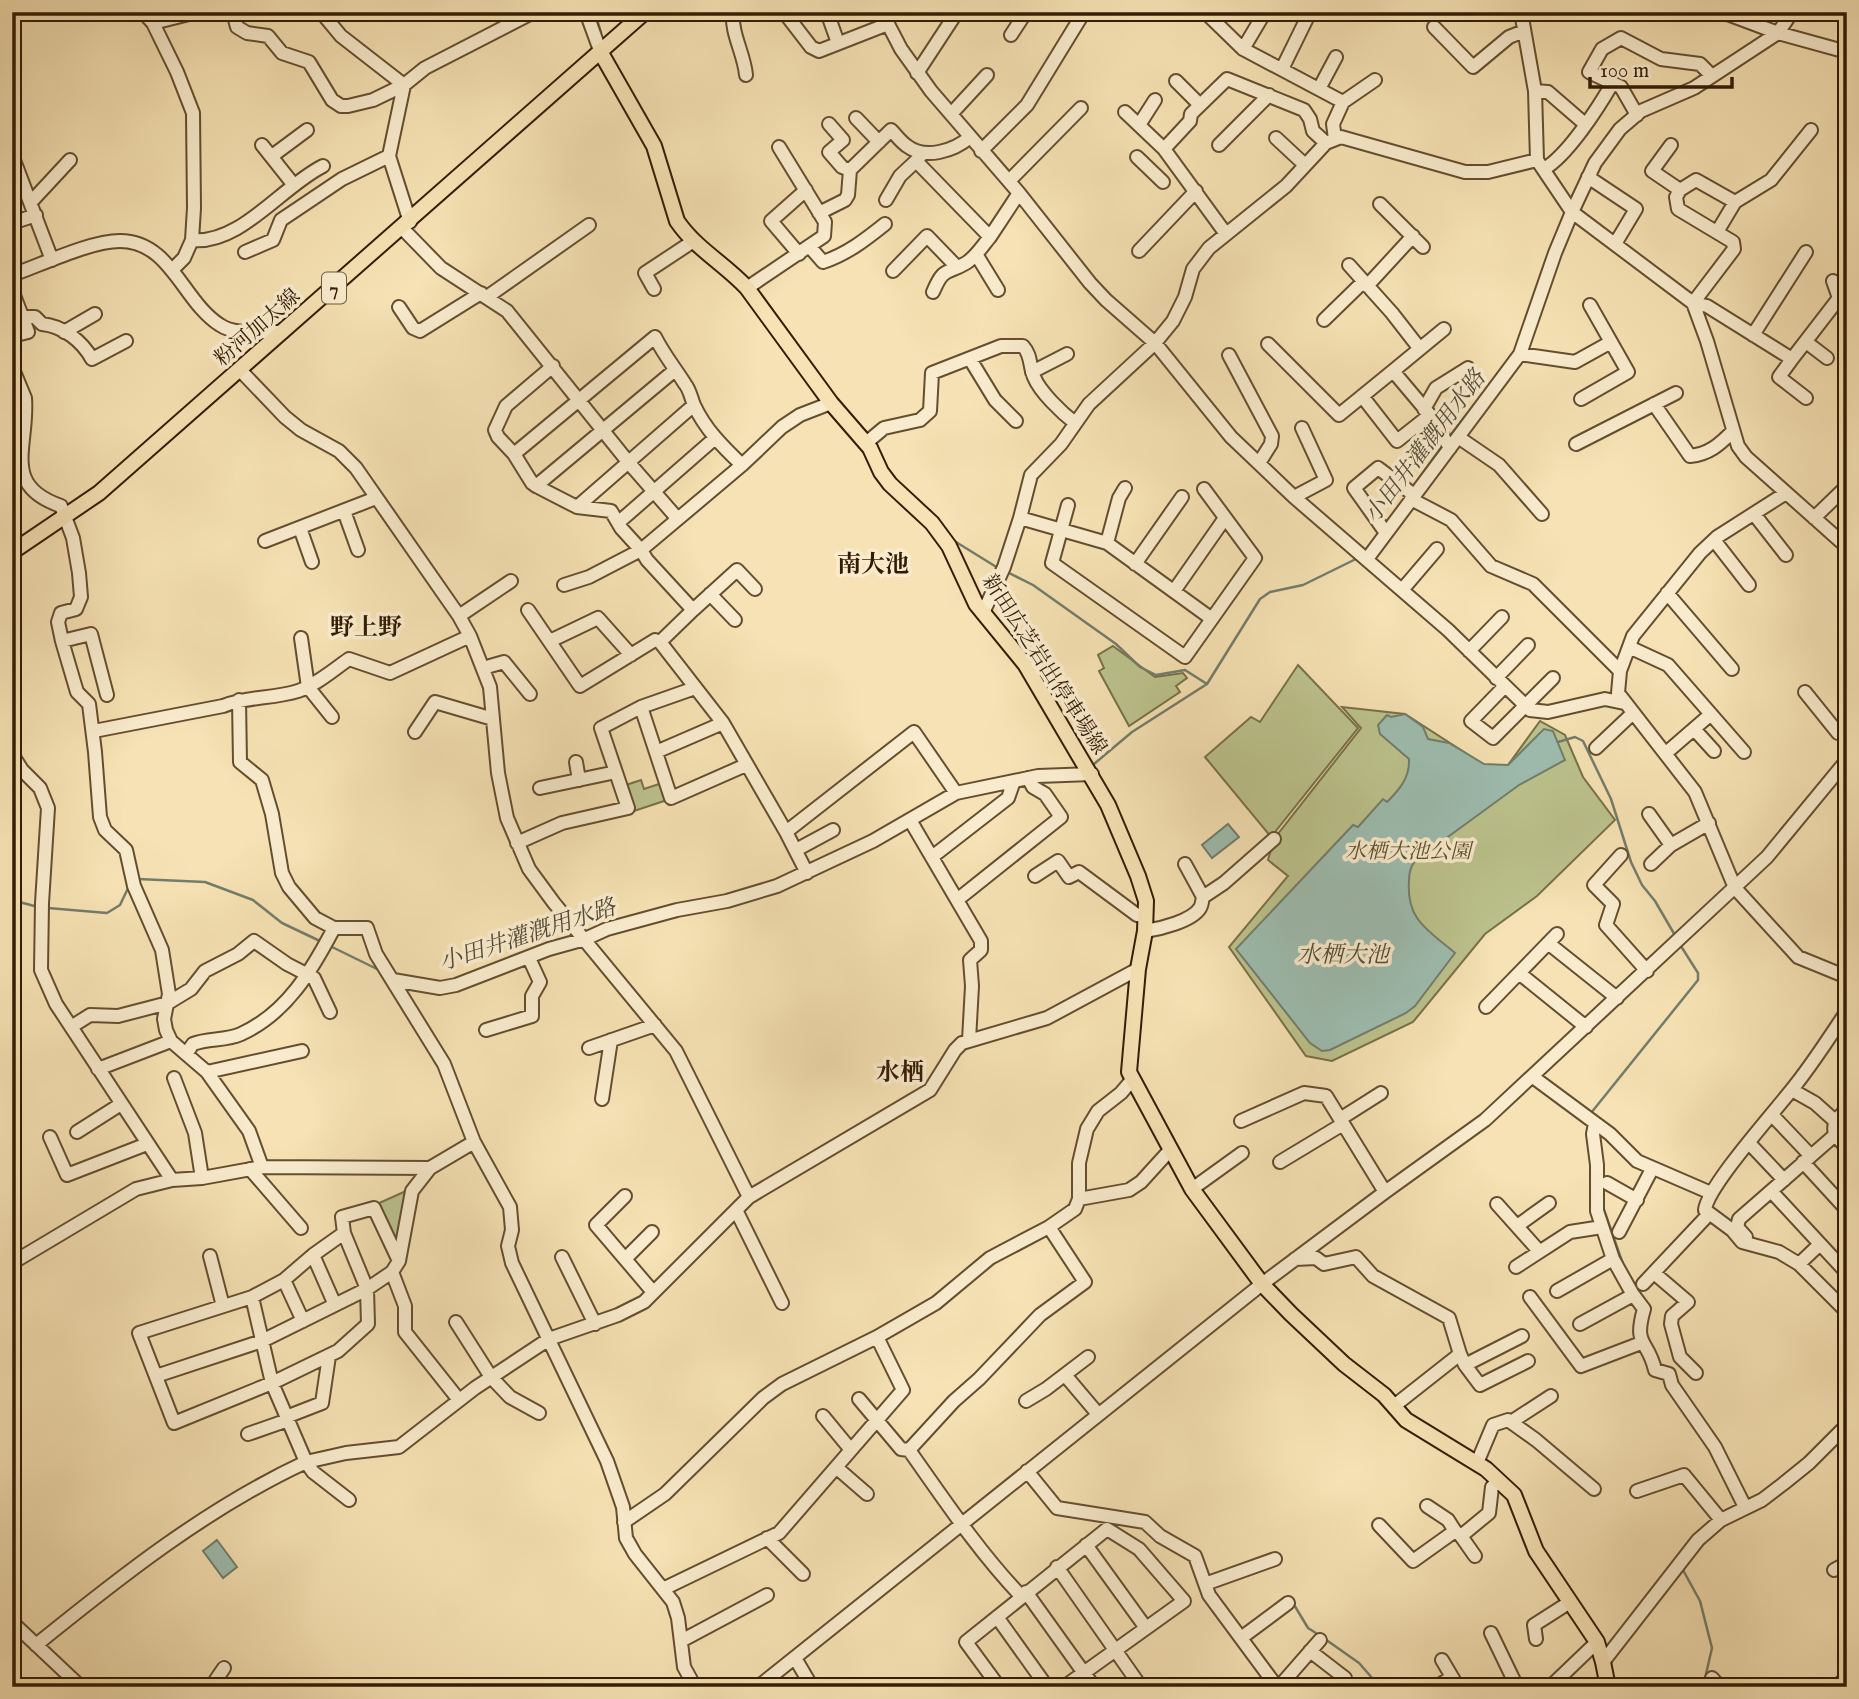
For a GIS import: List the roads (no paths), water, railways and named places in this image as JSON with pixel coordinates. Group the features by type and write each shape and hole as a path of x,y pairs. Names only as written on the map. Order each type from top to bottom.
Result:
{"main road":[{"name":"粉河加太線","path":"15,545 67,516 99,493 645,12"},
{"name":"新田広芝岩出停車場線","path":"601,53 654,146 677,221 692,242 736,275 747,288 831,403 866,443 890,484 932,523 949,546 976,604 1025,664 1092,774 1116,820 1146,901 1146,924 1129,1054 1132,1080 1192,1189 1262,1284 1335,1355 1384,1395 1406,1420 1477,1463 1514,1495 1536,1550 1597,1642 1608,1687"}],"street":[{"path":"143,12 153,23 177,72 192,113 192,240 184,258 173,269"},
{"path":"153,23 197,12"},
{"path":"233,12 237,27 247,33 268,36 282,53 309,62 326,94 341,106 373,100 404,85 425,68 534,12"},
{"path":"321,12 341,36 404,85"},
{"path":"586,12 601,53"},
{"path":"733,12 732,26 745,60 746,75"},
{"path":"784,12 811,47 819,51 888,24"},
{"path":"827,12 838,43"},
{"path":"876,12 888,24 917,73 1019,193 1090,284 1155,343 1231,437 1294,497 1402,590 1530,710 1548,712 1605,699 1624,703"},
{"path":"917,73 957,12"},
{"path":"1012,35 1026,12"},
{"path":"981,151 1027,105 1084,12"},
{"path":"1205,12 1243,49 1320,87 1343,102"},
{"path":"1243,49 1265,12"},
{"path":"1282,69 1310,12"},
{"path":"1521,12 1535,90 1541,165 1569,207 1693,303 1707,306 1792,359"},
{"path":"1722,12 1778,33 1847,52"},
{"path":"1363,555 1450,448 1520,354 1569,207 1595,163 1634,110 1694,88 1778,33 1792,12"},
{"path":"1434,27 1473,67 1509,37 1524,31"},
{"path":"1634,110 1621,87 1589,72 1602,49 1620,38 1661,59 1699,64 1712,76"},
{"path":"1320,87 1336,57"},
{"path":"952,113 986,75"},
{"path":"1152,172 1190,121 1191,114 1227,79 1304,110 1313,131 1331,141"},
{"path":"1331,141 1333,124 1343,102 1375,80"},
{"path":"1176,81 1200,105"},
{"path":"983,613 1004,567 1031,475 1061,444 1090,404 1155,343 1173,321 1185,297 1193,269 1209,248 1286,186 1331,141 1341,137 1465,172 1488,172 1555,163 1601,104 1612,83"},
{"path":"404,85 389,156 406,225 442,268 507,311 629,463 677,518"},
{"path":"1535,90 1548,92 1585,124"},
{"path":"1219,145 1269,95"},
{"path":"1139,125 1155,100"},
{"path":"1009,181 1081,108"},
{"path":"1125,112 1167,152 1226,234"},
{"path":"856,118 878,142"},
{"path":"829,124 843,140 830,152 842,167 850,170"},
{"path":"272,156 307,130"},
{"path":"819,213 845,200 848,195 850,170 891,130 919,157 990,237"},
{"path":"1717,232 1735,202 1771,180 1811,130"},
{"path":"886,200 900,176 919,157 952,149 970,138"},
{"path":"1276,138 1305,165"},
{"path":"262,145 293,184"},
{"path":"1671,145 1652,171 1680,190"},
{"path":"747,288 824,236 825,222 779,147"},
{"path":"12,155 15,172 33,209 52,260"},
{"path":"245,252 273,240 281,220 332,186 389,156"},
{"path":"1137,157 1163,182"},
{"path":"12,223 33,209 70,160"},
{"path":"192,240 206,241 250,221 265,211 270,202 293,184 323,166"},
{"path":"1588,177 1636,209 1615,244"},
{"path":"1693,303 1734,249 1733,242 1678,209 1676,197 1680,190 1696,180 1735,202"},
{"path":"806,190 771,221 804,250 823,262 860,245 885,223"},
{"path":"1139,251 1196,191"},
{"path":"933,292 942,274 967,263 976,254 1019,193"},
{"path":"1380,204 1423,247"},
{"path":"399,307 413,328 420,331 484,295 589,225"},
{"path":"893,271 927,236 957,267"},
{"path":"1324,320 1413,236"},
{"path":"12,275 106,242 123,241 145,246 173,269 197,303 220,326 232,330 283,332"},
{"path":"654,289 645,273 692,242"},
{"path":"1753,335 1806,252"},
{"path":"976,254 998,290"},
{"path":"1349,265 1420,349"},
{"path":"1806,398 1779,377 1806,342 1843,302 1833,281"},
{"path":"12,290 29,332 12,336"},
{"path":"1693,303 1707,341 1732,432 1746,457 1847,547"},
{"path":"1581,400 1628,372 1590,304"},
{"path":"64,332 95,314"},
{"path":"23,317 35,317 42,324 57,326 84,344 92,359 126,341"},
{"path":"1268,344 1339,415 1444,330"},
{"path":"513,454 655,337 664,356 687,387 714,439 742,465"},
{"path":"1520,354 1575,362 1611,342"},
{"path":"1806,342 1827,358"},
{"path":"866,443 884,428 920,420 930,411 932,373 1001,346 1023,346 1029,352 1032,372 1040,386 1065,416 1075,423"},
{"path":"1032,372 1067,354"},
{"path":"1229,355 1272,436 1271,444 1259,463"},
{"path":"970,359 995,400 1016,421"},
{"path":"553,366 506,406 495,430 498,437 532,483 577,507 611,511 647,560 693,610"},
{"path":"1362,396 1397,441 1427,412 1436,388 1468,368"},
{"path":"240,369 300,430 339,451 356,468 459,616 470,636 489,687 498,774 507,818 529,869 676,1051 749,1196"},
{"path":"537,486 675,370"},
{"path":"1393,371 1427,412 1450,448"},
{"path":"15,374 24,481 42,499 61,506 67,516 73,538 81,597 76,609 61,613 58,622 76,692 89,704 100,817 104,830 126,850 132,880 162,950 170,994 164,1019 166,1030 171,1041 207,1072 248,1131 256,1168 301,1228"},
{"path":"1576,444 1676,393"},
{"path":"564,584 589,577 641,550 742,465 782,427 800,415 831,403"},
{"path":"1654,404 1690,456 1716,449 1732,432"},
{"path":"577,507 694,405"},
{"path":"1294,497 1326,480 1302,428"},
{"path":"1458,437 1499,465 1542,514"},
{"path":"619,522 714,439"},
{"path":"1384,531 1354,488 1378,468 1451,520 1491,566 1533,584 1620,671"},
{"path":"1814,518 1847,486"},
{"path":"1107,544 1119,498 1125,488"},
{"path":"1068,505 1052,563 1185,657 1255,558 1204,489"},
{"path":"1786,493 1713,540 1700,553 1633,636 1620,671 1618,693 1695,792 1735,888 1798,957 1847,977"},
{"path":"1135,564 1182,497"},
{"path":"265,541 376,499"},
{"path":"344,511 358,550"},
{"path":"1754,514 1786,555"},
{"path":"1020,518 1107,544 1212,619"},
{"path":"1174,592 1225,518"},
{"path":"299,528 312,562"},
{"path":"1713,540 1749,585"},
{"path":"1402,590 1437,549"},
{"path":"660,642 737,570 755,589"},
{"path":"459,616 512,580"},
{"path":"1667,593 1732,669"},
{"path":"710,594 735,620"},
{"path":"528,610 580,685 655,640 660,642 723,723 806,870"},
{"path":"1469,651 1502,617"},
{"path":"550,641 598,618 631,656"},
{"path":"62,641 91,634 107,695"},
{"path":"93,729 223,706 239,700 270,697 308,687 349,659 390,673 470,636"},
{"path":"301,638 308,687 332,717"},
{"path":"1528,646 1471,721 1493,738 1553,678"},
{"path":"1629,647 1668,665 1744,752"},
{"path":"483,668 504,662 530,694"},
{"path":"517,843 562,822 628,808 601,728 641,707 695,688"},
{"path":"1805,692 1838,733 1847,728"},
{"path":"239,700 240,762 262,780 272,814 282,873 289,887 315,918 334,928 367,928 376,954 444,1064 474,1142 510,1208 512,1230 508,1246 512,1263 607,1461 623,1507 626,1538 676,1610 684,1667 695,1687"},
{"path":"415,732 435,702 493,719"},
{"path":"641,707 671,798 746,765"},
{"path":"1596,748 1633,713"},
{"path":"1666,753 1711,714"},
{"path":"656,752 723,723"},
{"path":"1694,729 1714,751"},
{"path":"786,832 914,732 954,790"},
{"path":"12,754 22,770 40,788 48,808 41,970 56,1004 173,1180"},
{"path":"758,1687 1262,1284 1485,1121 1735,888 1784,838 1847,760"},
{"path":"576,762 579,780"},
{"path":"540,788 616,772"},
{"path":"393,980 440,988 456,985 607,929 665,913 727,901 777,886 806,870 873,841 954,790 1028,778 1092,774"},
{"path":"957,900 1061,817 1045,794 1034,787 1028,778"},
{"path":"932,857 1008,798 1014,780"},
{"path":"1649,814 1671,845"},
{"path":"910,820 981,941 981,950 970,960 972,986 969,1040"},
{"path":"1651,864 1671,845 1709,823"},
{"path":"796,850 833,830"},
{"path":"1035,876 1058,861 1069,877 1079,872 1146,924 1161,929 1187,919 1200,909 1203,897 1224,883 1274,839"},
{"path":"1621,855 1594,885 1613,904 1606,925 1647,971"},
{"path":"1185,864 1203,897"},
{"path":"186,1054 193,1044 199,1041 240,1034 286,1002 307,975 334,928"},
{"path":"1486,1007 1552,938 1617,998"},
{"path":"71,1027 90,1015 118,1016 168,1003 191,989 205,971 238,954 254,941 287,964 314,978 330,1012"},
{"path":"486,1030 532,1016 532,996 540,982 530,957"},
{"path":"36,1644 118,1579 261,1483 306,1462 346,1452 399,1447 459,1400 549,1339 635,1307 749,1196 930,1090 955,1050 969,1040 1047,1018 1138,969"},
{"path":"1519,973 1586,1027"},
{"path":"1847,1011 1712,1193 1705,1210 1732,1230 1742,1242 1779,1252 1799,1264 1847,1312"},
{"path":"589,1048 655,1025"},
{"path":"602,1099 611,1040"},
{"path":"99,1069 171,1041"},
{"path":"207,1072 302,1051"},
{"path":"1533,1077 1595,1123 1637,1161 1712,1193"},
{"path":"174,1078 195,1133 202,1178"},
{"path":"624,1522 665,1494 763,1398 782,1384 877,1337 936,1303 990,1258 1049,1227 1075,1209 1079,1199 1079,1163 1087,1129 1098,1111 1121,1093 1132,1080"},
{"path":"1791,1090 1815,1103 1835,1121"},
{"path":"1241,1121 1304,1093 1326,1096 1385,1192"},
{"path":"1280,1162 1381,1093"},
{"path":"77,1132 121,1104"},
{"path":"1847,1110 1833,1126 1835,1135 1847,1148"},
{"path":"1772,1115 1847,1210"},
{"path":"1595,1123 1593,1134 1597,1165 1597,1211 1613,1259 1644,1309 1638,1328 1641,1343 1652,1355 1655,1370 1669,1374"},
{"path":"1754,1245 1737,1227 1739,1219 1835,1135"},
{"path":"50,1137 67,1175 147,1144"},
{"path":"156,1376 262,1341 367,1289 396,1267 412,1191 430,1168 474,1142"},
{"path":"1749,1143 1784,1180"},
{"path":"1079,1199 1129,1190 1141,1182 1171,1149"},
{"path":"1192,1189 1242,1153"},
{"path":"12,1263 135,1189 173,1180 202,1178 256,1168 430,1168"},
{"path":"1619,1232 1652,1169"},
{"path":"1607,1183 1637,1200"},
{"path":"1772,1192 1847,1273"},
{"path":"625,1196 596,1226 653,1292"},
{"path":"1517,1226 1549,1203"},
{"path":"1497,1204 1539,1251"},
{"path":"344,1233 284,1280 252,1297 139,1333 174,1423 272,1383 329,1356 368,1324 367,1289 344,1233 342,1217 374,1208 396,1267 405,1306 405,1332 459,1400"},
{"path":"736,1210 782,1303"},
{"path":"1643,1284 1709,1214"},
{"path":"909,1450 1040,1315 1085,1282 1049,1227"},
{"path":"1516,1267 1570,1232 1602,1227"},
{"path":"625,1259 652,1232"},
{"path":"1799,1264 1820,1244"},
{"path":"313,1255 335,1305"},
{"path":"210,1256 223,1306"},
{"path":"562,1257 594,1324"},
{"path":"1295,1259 1316,1258 1324,1264 1356,1257 1373,1276 1449,1318 1463,1359 1480,1385 1528,1361"},
{"path":"1557,1291 1613,1259"},
{"path":"1654,1273 1688,1302 1672,1316 1671,1324 1680,1357 1696,1373"},
{"path":"284,1280 303,1321"},
{"path":"1580,1324 1633,1294"},
{"path":"252,1297 272,1383 306,1462 313,1472 349,1500"},
{"path":"1530,1297 1581,1366 1641,1343"},
{"path":"456,1322 491,1377 510,1397 539,1413"},
{"path":"1394,1406 1463,1359 1522,1336"},
{"path":"663,1589 779,1533 837,1468 903,1390 877,1337"},
{"path":"248,1434 322,1403 329,1356"},
{"path":"1026,1401 1088,1357"},
{"path":"1680,1357 1666,1367 1672,1385 1715,1447 1745,1507"},
{"path":"1065,1375 1098,1414"},
{"path":"1511,1422 1551,1396"},
{"path":"859,1399 901,1449 909,1450 999,1573 1023,1594 1094,1687"},
{"path":"822,1416 851,1450"},
{"path":"1477,1463 1493,1426 1508,1420 1594,1489"},
{"path":"1603,1662 1698,1540 1721,1520 1762,1500 1809,1463 1847,1425"},
{"path":"837,1468 867,1494"},
{"path":"1027,1471 1057,1508 1145,1522 1160,1536 1195,1556 1209,1595 1278,1687 1320,1640"},
{"path":"1637,1491 1684,1475 1721,1520"},
{"path":"1379,1525 1413,1561 1489,1513 1492,1487 1500,1481"},
{"path":"1427,1506 1448,1520 1475,1556"},
{"path":"999,1687 966,1642 1107,1529 1139,1549 1184,1601 1064,1687"},
{"path":"767,1538 803,1574"},
{"path":"1086,1545 1146,1628"},
{"path":"1205,1584 1275,1559"},
{"path":"1834,1570 1847,1563"},
{"path":"1057,1567 1141,1687"},
{"path":"681,1641 766,1595"},
{"path":"1536,1639 1534,1625 1570,1602"},
{"path":"1241,1638 1288,1603"},
{"path":"997,1617 1048,1687"},
{"path":"12,1622 81,1687"},
{"path":"1491,1633 1517,1687"},
{"path":"1550,1687 1597,1642"},
{"path":"1310,1651 1345,1678"},
{"path":"795,1658 812,1687"},
{"path":"1436,1687 1455,1682 1442,1660"},
{"path":"211,1687 224,1668"},
{"path":"1710,1687 1712,1678 1720,1687"}],"water":[{"name":"水栖大池","path":"1405,714 1423,727 1428,739 1449,743 1484,764 1508,765 1544,729 1553,731 1565,760 1519,785 1415,861 1410,873 1409,894 1415,915 1455,953 1415,1006 1406,1013 1330,1050 1322,1051 1310,1043 1236,949 1353,825 1358,827 1383,799 1387,802 1399,788 1406,778 1409,759 1380,734 1378,725 1387,715 1391,717"},
{"path":"1228,824 1239,837 1212,858 1202,845"},
{"path":"217,1540 237,1567 223,1578 203,1551"}],"waterway":[{"path":"595,12 601,33"},
{"name":"小田井灌漑用水路","path":"1570,200 1585,171"},
{"name":"小田井灌漑用水路","path":"1556,235 1566,209"},
{"name":"小田井灌漑用水路","path":"1449,437 1477,401"},
{"name":"小田井灌漑用水路","path":"1412,488 1443,445"},
{"path":"956,542 998,568"},
{"name":"小田井灌漑用水路","path":"1094,764 1132,732 1207,684 1260,599 1270,592 1303,585 1360,557"},
{"path":"1007,572 1033,585 1116,644 1140,667 1156,675 1185,670 1207,684"},
{"path":"1558,742 1575,737 1583,741 1611,799 1631,862 1642,885 1655,901 1676,937"},
{"name":"小田井灌漑用水路","path":"1005,777 1029,772"},
{"name":"小田井灌漑用水路","path":"138,879 205,882 253,900 282,923 322,942"},
{"name":"小田井灌漑用水路","path":"48,908 107,913 120,905 130,884"},
{"name":"小田井灌漑用水路","path":"12,900 38,907"},
{"path":"1591,1113 1698,980 1698,973 1679,943"},
{"name":"小田井灌漑用水路","path":"328,945 379,970"},
{"path":"1598,1131 1602,1156"},
{"path":"1602,1204 1624,1267"},
{"path":"1654,1350 1661,1366"},
{"path":"1686,1565 1683,1570 1700,1601 1712,1648 1703,1687"},
{"path":"1293,1603 1308,1628 1319,1635"},
{"path":"1325,1639 1359,1663 1380,1687"},
{"path":"1827,1687 1847,1667"}],"district":[{"name":"南大池","path":"873,564"},
{"name":"野上野","path":"366,627"},
{"name":"水栖","path":"900,1072"}],"park label":[{"name":"水栖大池公園","path":"1408,851"}]}
